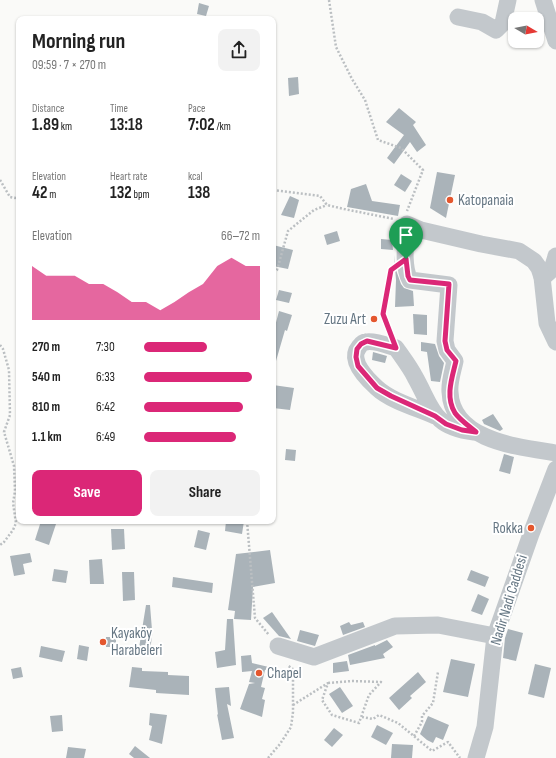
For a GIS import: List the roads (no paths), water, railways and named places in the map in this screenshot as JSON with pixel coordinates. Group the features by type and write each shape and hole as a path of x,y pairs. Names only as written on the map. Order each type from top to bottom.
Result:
{"street":[{"path":"458,17 482,22 496,30 502,23 508,0"},
{"path":"543,0 556,42"},
{"path":"476,432 456,413 451,402 450,390 456,361 447,350 445,341 449,284 410,280 408,276 406,259 407,224 421,230 519,251 534,261 539,268 542,277 547,323 556,342"},
{"path":"542,277 549,274 556,256"},
{"path":"435,416 414,375 396,348 367,341 361,344 356,353 358,366 377,388 408,405 435,416 446,424 462,430 476,432 502,443 556,453"},
{"name":"Nadir Nadi Caddesi","path":"476,758 485,727 495,636 531,534 556,470"},
{"path":"278,646 314,657 395,626 438,625 495,636"}],"place":[{"name":"Katopanaia","path":"450,200"},
{"name":"Zuzu Art","path":"374,319"},
{"name":"Rokka","path":"531,528"},
{"name":"Kayaköy Harabeleri","path":"103,642"},
{"name":"Chapel","path":"259,673"}]}
